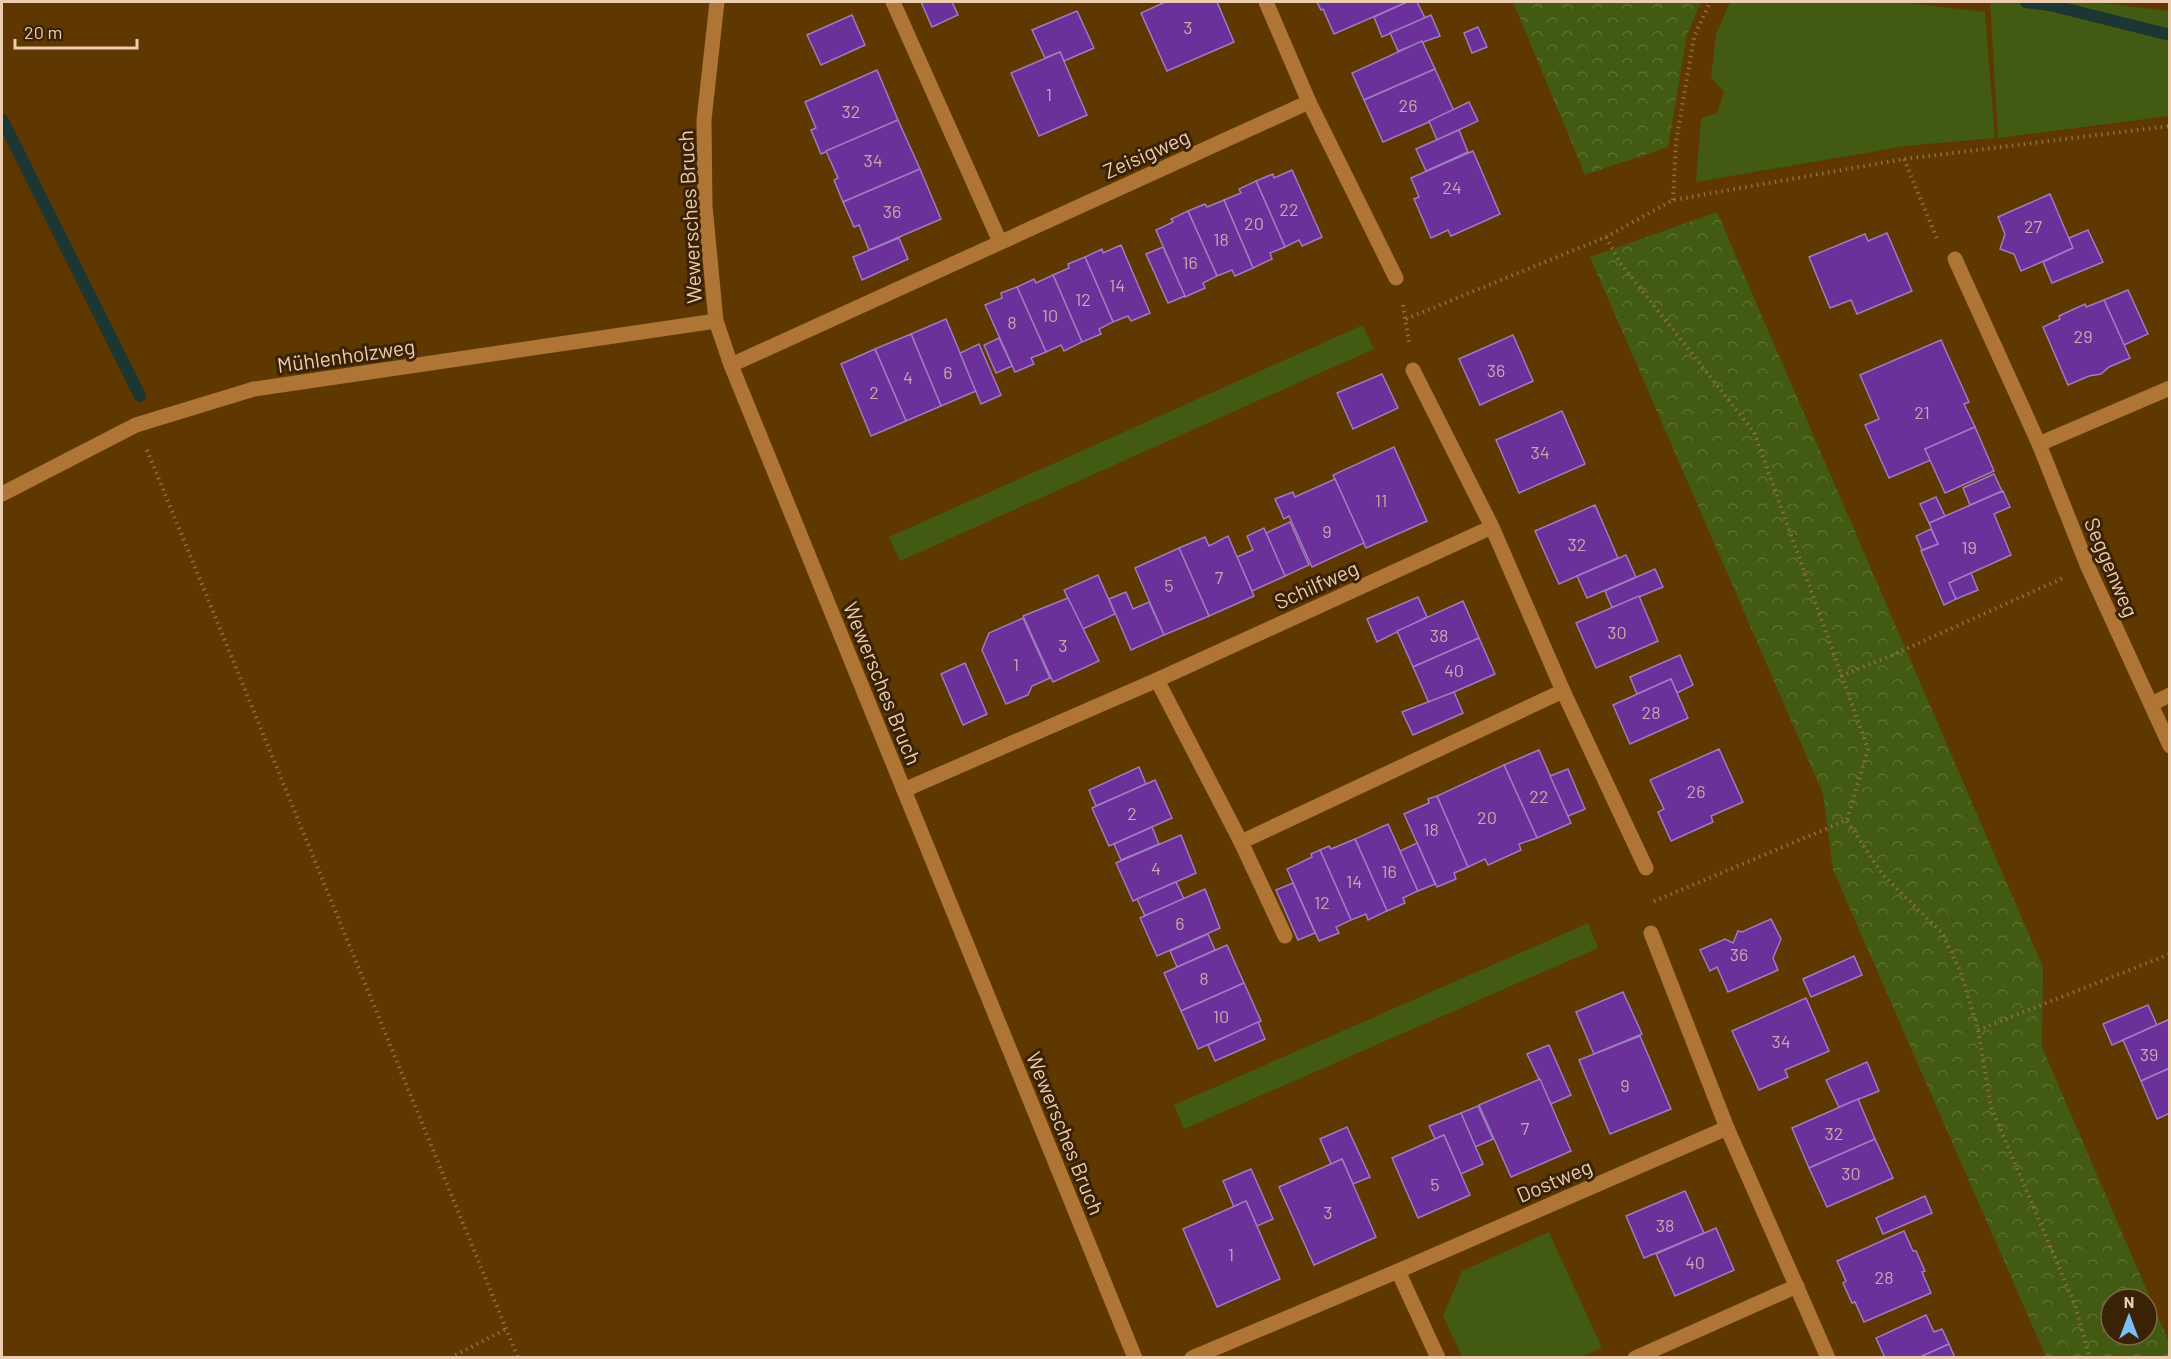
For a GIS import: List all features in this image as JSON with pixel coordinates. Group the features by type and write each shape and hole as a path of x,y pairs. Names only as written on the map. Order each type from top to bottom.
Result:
{"street":[{"name":"Wewersches Bruch","path":"717,2 704,120 705,206 716,321 731,365 1135,1358"},
{"path":"893,2 1000,242"},
{"path":"1266,2 1309,102 1396,278"},
{"name":"Zeisigweg","path":"731,365 1309,102"},
{"name":"Seggenweg","path":"1956,260 2039,444 2088,567 2169,746"},
{"name":"Mühlenholzweg","path":"2,494 136,425 254,389 716,321"},
{"path":"1413,370 1492,527 1563,690 1646,868"},
{"path":"2039,444 2169,388"},
{"name":"Schilfweg","path":"904,790 1157,680 1492,527"},
{"path":"1157,680 1285,936"},
{"path":"1240,842 1563,690"},
{"path":"2151,704 2169,695"},
{"path":"1651,933 1727,1128 1828,1358"},
{"name":"Dostweg","path":"1192,1358 1727,1128"},
{"path":"1398,1271 1438,1358"},
{"path":"1635,1358 1797,1286"}],"path":[{"path":"1673,200 1676,142 1694,37 1710,2"},
{"path":"1406,319 1606,237 1673,200 1904,159 2169,126"},
{"path":"1904,159 1938,240 1956,260"},
{"path":"1606,237 1621,264 1754,432 1868,749 1847,820 1883,875 1942,933 1961,973 1978,1030 1991,1107 2075,1305 2090,1358"},
{"path":"1396,278 1406,319 1413,370"},
{"path":"136,425 518,1358"},
{"path":"1841,676 1896,654 2088,567"},
{"path":"1651,933 1644,906 1847,820"},
{"path":"1978,1030 2169,954"},
{"path":"450,1358 506,1329"}],"green space":[{"path":"1513,2 1701,2 1687,35 1668,147 1585,175"},
{"path":"1730,2 1900,2 1985,12 1995,138 1906,146 1696,182 1701,118 1717,113 1724,92 1711,77 1716,34"},
{"path":"1990,2 2095,2 2169,11 2169,116 1998,138"},
{"path":"1717,212 2043,967 2042,1047 2145,1287 2099,1287 2099,1347 2159,1347 2159,1319 2169,1342 2169,1357 2046,1357 1833,870 1823,794 1590,257"},
{"path":"1363,325 1374,349 900,561 889,537"},
{"path":"1588,923 1598,948 1184,1129 1174,1105"},
{"path":"1549,1232 1602,1348 1581,1357 1462,1357 1443,1316 1462,1271"}],"building":[{"path":"921,2 952,2 958,15 932,27"},
{"path":"1165,2 1217,2 1234,42 1167,71 1141,13"},
{"path":"1317,2 1405,3 1334,34 1323,9 1321,10"},
{"path":"1404,2 1417,2 1425,18 1382,37 1374,17"},
{"path":"1077,11 1094,48 1064,61 1060,52 1045,58 1032,30"},
{"path":"852,15 865,45 821,65 807,35"},
{"path":"1431,15 1440,36 1398,51 1390,33"},
{"path":"1478,27 1487,47 1472,53 1464,33"},
{"path":"1422,41 1435,69 1364,100 1352,73"},
{"path":"1060,52 1087,115 1039,136 1011,73"},
{"path":"1435,69 1454,111 1383,142 1364,100"},
{"path":"877,70 898,120 821,154 811,130 816,128 805,102"},
{"path":"1469,102 1478,121 1437,140 1429,121"},
{"path":"898,120 920,169 843,202 834,180 838,178 826,151"},
{"path":"1459,130 1468,152 1426,171 1416,149"},
{"path":"1473,151 1500,214 1451,236 1448,230 1431,238 1414,199 1419,197 1411,178"},
{"path":"920,169 941,219 869,250 859,225 854,227 843,202"},
{"path":"1292,170 1322,237 1302,246 1299,240 1285,247 1256,181 1273,174 1274,178"},
{"path":"1256,181 1285,247 1270,253 1272,259 1253,268 1224,200 1241,193 1239,189"},
{"path":"2050,194 2073,248 2021,271 2014,254 2000,249 2005,234 1998,217"},
{"path":"1224,200 1253,268 1235,276 1232,270 1217,276 1188,211"},
{"path":"1188,211 1217,276 1203,283 1205,288 1185,297 1156,230 1173,222 1171,219"},
{"path":"2088,230 2103,262 2052,283 2043,262 2073,248 2069,238"},
{"path":"1887,233 1912,291 1857,314 1851,300 1830,308 1809,257 1865,234 1868,241"},
{"path":"899,238 908,259 862,280 853,257"},
{"path":"1121,245 1150,313 1131,321 1128,316 1113,322 1085,257 1102,249 1103,253"},
{"path":"1163,247 1185,296 1168,303 1146,254"},
{"path":"1085,257 1113,322 1099,329 1101,334 1082,342 1053,275 1069,268 1068,264"},
{"path":"1053,275 1082,342 1064,351 1061,345 1046,352 1017,287 1034,279 1036,283"},
{"path":"1017,287 1046,352 1031,358 1034,364 1015,372 985,305 1002,298 1001,293"},
{"path":"2128,290 2148,334 2124,345 2104,300"},
{"path":"2104,300 2130,358 2109,367 2101,374 2089,376 2068,385 2043,327 2060,319 2059,316 2085,304 2086,307"},
{"path":"946,319 976,391 941,406 911,334"},
{"path":"911,334 941,406 906,421 875,349"},
{"path":"1513,335 1533,381 1480,405 1459,359"},
{"path":"999,338 1012,366 996,373 984,345"},
{"path":"1941,340 1969,402 1964,404 1975,427 1925,449 1931,460 1889,478 1865,425 1879,419 1860,375"},
{"path":"979,344 1001,395 981,404 960,353"},
{"path":"875,349 906,421 871,436 841,364"},
{"path":"1382,374 1398,408 1353,429 1337,393"},
{"path":"1562,411 1585,464 1519,493 1496,440"},
{"path":"1975,427 1994,471 1945,493 1925,449"},
{"path":"1394,447 1427,521 1366,548 1333,475"},
{"path":"1994,474 2002,491 1970,505 1963,488"},
{"path":"1335,479 1364,543 1312,567 1289,516 1284,519 1275,499 1293,492 1295,497"},
{"path":"2003,491 2010,507 1994,514 2011,555 1949,583 1956,599 1944,605 1921,551 1938,544 1929,523"},
{"path":"1936,497 1945,516 1929,523 1920,504"},
{"path":"1595,505 1618,558 1559,584 1535,531"},
{"path":"1290,522 1309,565 1285,576 1266,533"},
{"path":"1264,528 1285,576 1252,591 1237,557 1253,550 1247,536"},
{"path":"1931,529 1938,544 1922,550 1916,536"},
{"path":"1228,536 1254,596 1209,616 1179,548 1205,537 1209,546"},
{"path":"1179,548 1209,616 1164,635 1135,568"},
{"path":"1626,555 1636,577 1587,598 1577,576"},
{"path":"1655,569 1663,587 1612,608 1605,591"},
{"path":"1971,573 1978,590 1956,599 1949,583"},
{"path":"1098,575 1115,614 1083,629 1064,590"},
{"path":"1126,592 1133,609 1149,602 1164,635 1131,650 1109,599"},
{"path":"1639,596 1658,641 1596,668 1576,623"},
{"path":"1418,597 1427,617 1377,642 1367,619"},
{"path":"1068,598 1099,661 1053,682 1023,616"},
{"path":"1463,601 1479,638 1413,667 1397,631"},
{"path":"1023,618 1050,678 1032,686 1028,695 1006,704 982,650 989,633"},
{"path":"1479,638 1495,674 1429,703 1413,667"},
{"path":"1680,655 1693,685 1677,693 1671,679 1637,694 1630,677"},
{"path":"965,663 987,714 963,725 941,674"},
{"path":"1671,679 1688,718 1630,744 1613,705"},
{"path":"1454,692 1463,713 1413,735 1402,712"},
{"path":"1719,749 1743,802 1711,816 1713,822 1671,841 1658,812 1664,809 1650,780"},
{"path":"1539,750 1571,823 1537,838 1504,765"},
{"path":"1504,765 1537,838 1519,844 1521,850 1488,865 1485,859 1468,867 1437,796"},
{"path":"1139,767 1146,784 1096,806 1089,790"},
{"path":"1568,769 1585,809 1568,816 1550,776"},
{"path":"1155,780 1172,818 1109,846 1092,808"},
{"path":"1437,796 1468,867 1454,873 1456,879 1437,887 1404,814 1429,803 1428,799"},
{"path":"1388,824 1418,891 1403,898 1405,903 1387,911 1355,839"},
{"path":"1152,827 1159,844 1121,860 1114,844"},
{"path":"1181,835 1196,873 1133,901 1116,863"},
{"path":"1355,839 1387,911 1368,920 1366,914 1351,920 1320,850 1329,846 1331,849"},
{"path":"1417,843 1435,884 1418,891 1400,851"},
{"path":"1320,850 1351,920 1336,927 1339,933 1319,941 1287,869 1312,857 1311,854"},
{"path":"1176,882 1184,899 1145,916 1137,899"},
{"path":"1293,883 1315,933 1298,940 1276,890"},
{"path":"1205,889 1220,928 1157,956 1140,918"},
{"path":"1771,919 1781,939 1773,958 1778,970 1728,992 1717,967 1710,971 1700,950 1725,939 1733,943 1738,931 1742,932"},
{"path":"1208,934 1215,950 1177,967 1170,951"},
{"path":"1227,945 1244,983 1181,1011 1164,973"},
{"path":"1854,956 1862,975 1811,997 1803,979"},
{"path":"1244,983 1261,1021 1198,1049 1181,1011"},
{"path":"1623,992 1642,1034 1594,1054 1576,1012"},
{"path":"1806,998 1829,1051 1785,1070 1788,1077 1759,1090 1732,1031"},
{"path":"2148,1005 2157,1025 2112,1045 2103,1024"},
{"path":"2170,1019 2170,1068 2141,1081 2123,1040"},
{"path":"1258,1022 1265,1039 1215,1061 1208,1045"},
{"path":"1640,1036 1671,1109 1610,1134 1579,1060"},
{"path":"1549,1045 1571,1095 1551,1104 1527,1054"},
{"path":"1867,1062 1879,1091 1839,1107 1826,1080"},
{"path":"2170,1068 2170,1113 2157,1119 2141,1081"},
{"path":"1540,1079 1571,1151 1511,1177 1479,1105"},
{"path":"1858,1099 1875,1139 1809,1168 1792,1128"},
{"path":"1478,1106 1493,1139 1475,1147 1461,1113"},
{"path":"1461,1113 1483,1164 1461,1174 1444,1135 1435,1139 1429,1126"},
{"path":"1347,1127 1370,1177 1353,1184 1342,1159 1331,1164 1320,1139"},
{"path":"1444,1135 1470,1195 1418,1218 1392,1158"},
{"path":"1875,1139 1893,1178 1827,1207 1809,1168"},
{"path":"1342,1159 1376,1237 1314,1265 1279,1187"},
{"path":"1251,1169 1273,1219 1257,1226 1246,1201 1234,1207 1223,1181"},
{"path":"1685,1191 1704,1233 1644,1258 1626,1216"},
{"path":"1925,1196 1932,1213 1883,1234 1876,1218"},
{"path":"1246,1201 1280,1279 1217,1307 1183,1229"},
{"path":"1716,1228 1734,1270 1675,1296 1656,1254"},
{"path":"1904,1231 1925,1271 1922,1272 1931,1293 1864,1322 1843,1283 1846,1281 1837,1261"},
{"path":"1926,1315 1934,1332 1942,1329 1949,1344 1918,1358 1885,1358 1876,1338"},
{"path":"1949,1344 1955,1358 1918,1358"}],"waterway":[{"path":"2026,2 2050,5 2170,35"},
{"path":"2,119 140,396"}]}
